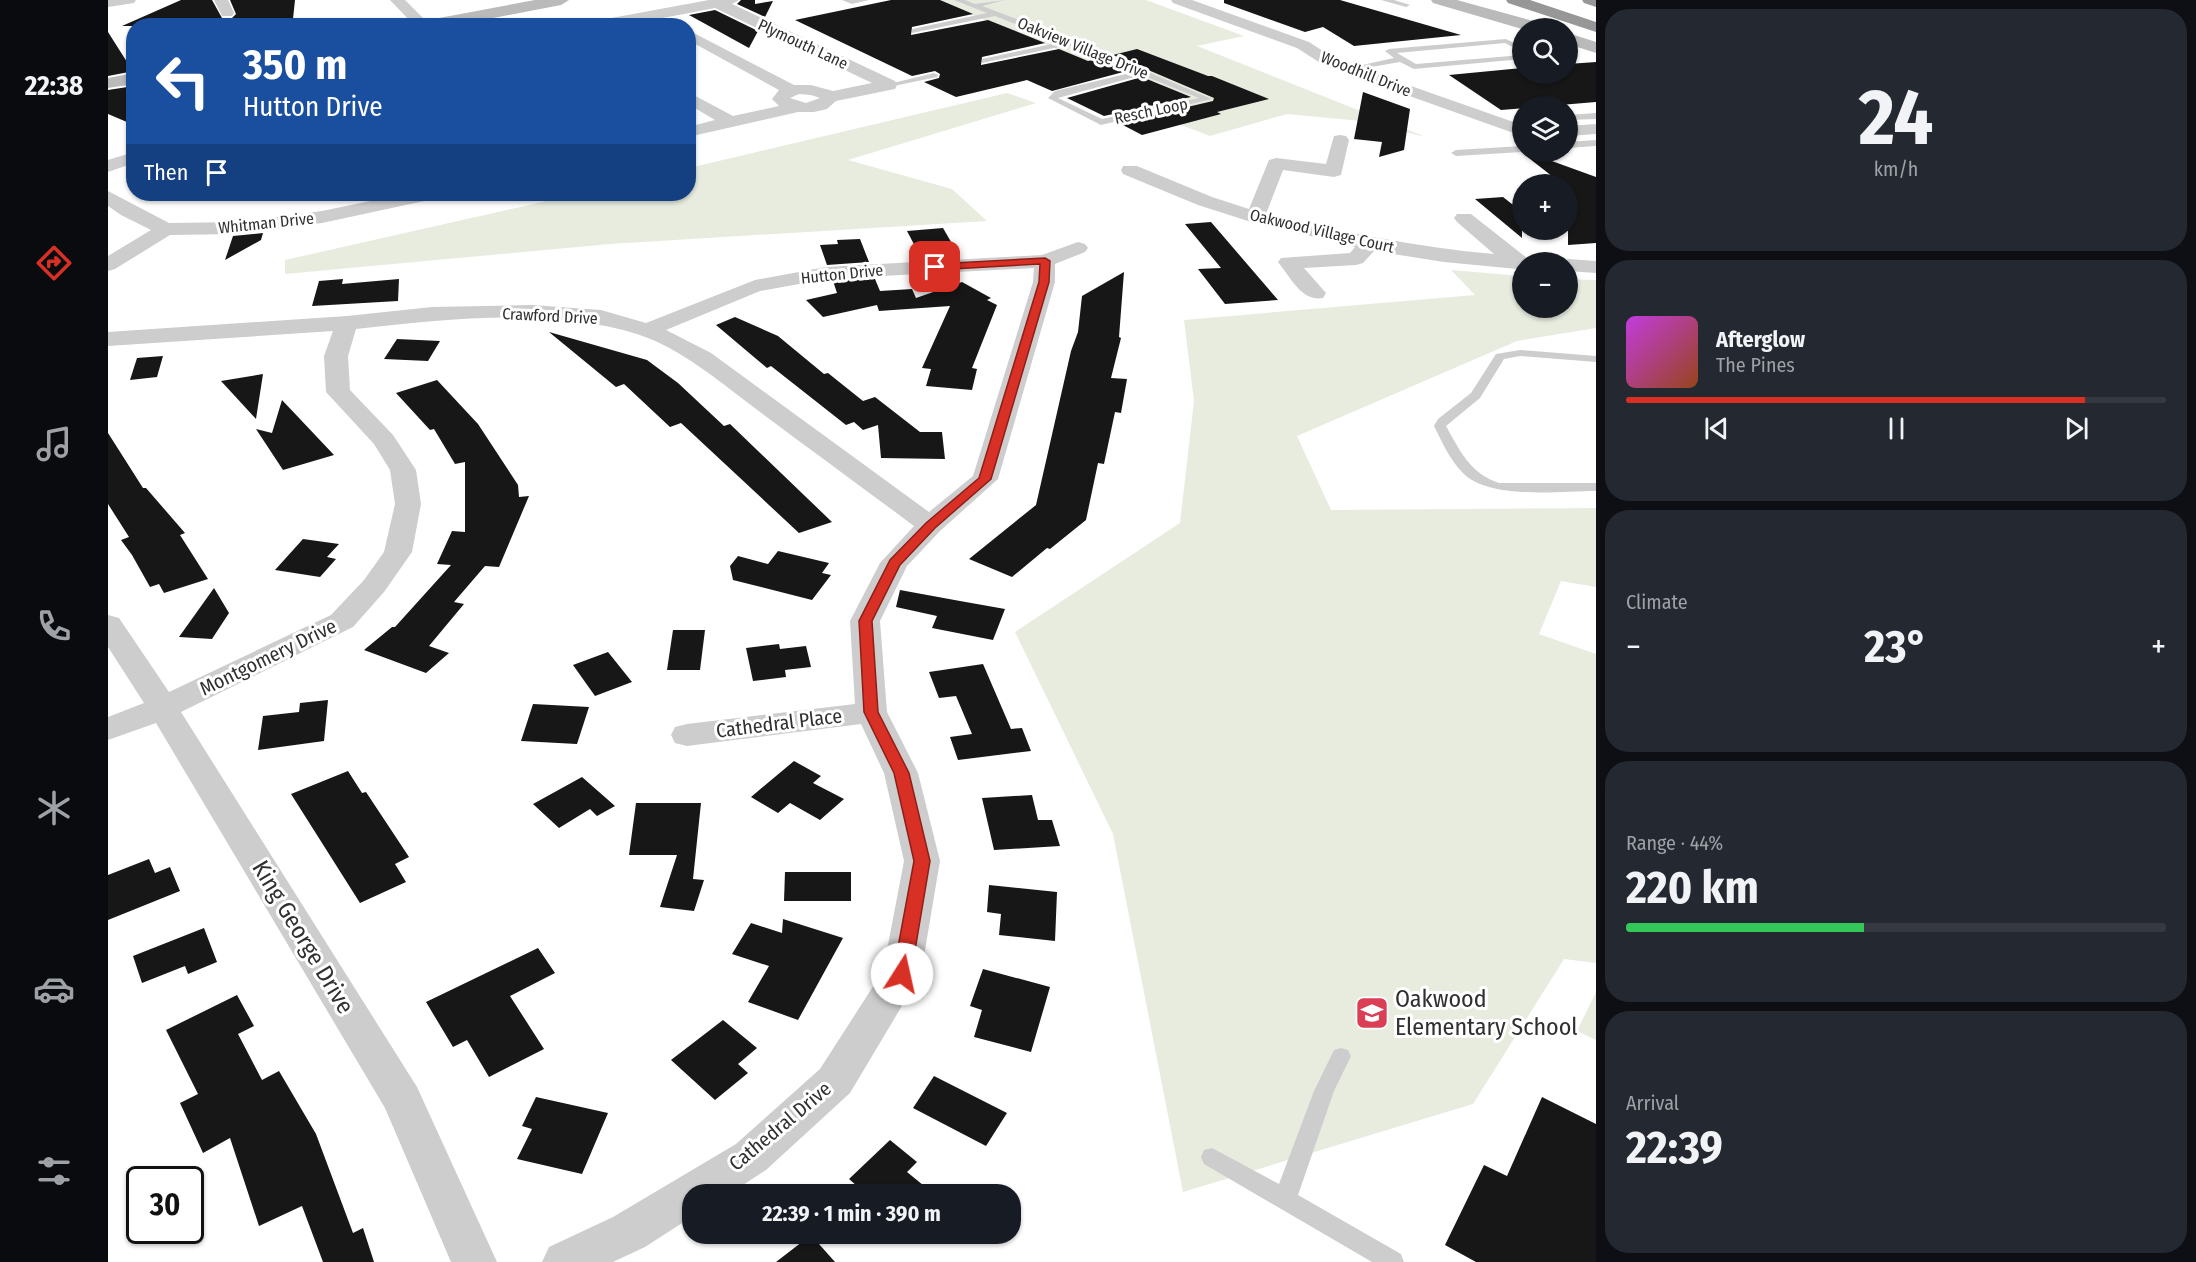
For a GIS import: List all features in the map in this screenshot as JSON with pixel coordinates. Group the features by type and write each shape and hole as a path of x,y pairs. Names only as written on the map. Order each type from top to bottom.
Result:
{"highway":[{"path":"1514,0 1596,25"},
{"path":"1528,0 1596,25"},
{"path":"1590,0 1596,2"}],"street":[{"path":"108,3 129,0"},
{"path":"397,0 416,18"},
{"path":"462,18 561,0"},
{"name":"Woodhill Drive","path":"1178,0 1303,45 1330,63 1512,127"},
{"path":"1439,0 1512,21"},
{"path":"636,18 725,2"},
{"name":"Plymouth Lane","path":"725,2 889,85"},
{"path":"634,5 657,18"},
{"path":"696,39 795,99 817,106 829,101 830,97 889,85"},
{"path":"1578,42 1596,48"},
{"path":"108,83 126,80"},
{"path":"696,130 730,122 795,99"},
{"path":"696,102 730,122"},
{"path":"1578,130 1596,129"},
{"path":"1255,217 1276,164 1334,171 1340,140"},
{"path":"108,166 126,160"},
{"name":"Oakwood Village Court","path":"1130,170 1205,201 1255,217 1368,244 1444,256 1512,262"},
{"name":"Whitman Drive","path":"108,197 128,211 166,229 238,228 322,217 391,201"},
{"path":"1464,218 1512,257"},
{"path":"108,265 166,229"},
{"path":"1315,293 1288,262 1356,259 1368,244"},
{"path":"1045,261 1078,248"},
{"name":"Hutton Drive","path":"648,330 755,286 826,273 1045,261"},
{"name":"Cathedral Drive","path":"565,1262 629,1233 751,1157 835,1082 902,974 922,861 901,773 871,712 865,621 894,563 930,525 985,479 1044,282 1045,261"},
{"path":"1578,266 1596,267"},
{"name":"Crawford Drive","path":"108,339 347,323 432,314 532,312 601,317 648,330 703,358 930,525"},
{"name":"Montgomery Drive","path":"108,729 163,708 342,621 374,586 398,552 408,504 403,470 384,440 338,392 336,356 347,323"},
{"name":"King George Drive","path":"108,624 163,708 402,1100 474,1262"},
{"name":"Cathedral Place","path":"687,735 871,712"}],"lane":[{"path":"846,0 852,2 865,0"},
{"name":"Oakview Village Drive","path":"958,0 1070,42 1208,99"},
{"path":"975,6 1001,0"},
{"path":"1385,0 1406,5"},
{"path":"915,31 995,14"},
{"path":"1512,44 1506,41 1389,51 1414,67 1512,58"},
{"path":"985,61 1070,42"},
{"path":"1348,69 1401,59"},
{"name":"Resch Loop","path":"1143,72 1058,93 1052,98 1101,122 1208,99"},
{"path":"889,85 934,75"},
{"path":"1578,117 1596,116"},
{"path":"1578,144 1596,143"},
{"path":"1456,153 1512,149"},
{"path":"1596,358 1520,353 1500,356 1476,395 1440,426 1468,474 1488,484 1498,487 1596,487"},
{"path":"1285,1198 1324,1091 1341,1056"},
{"path":"1212,1157 1393,1262"}],"shaded area":[{"path":"934,0 1146,0 1244,36 1197,46 1426,137 1361,121 1287,114 1210,136 1121,102 1165,90 1162,84 1103,67"},
{"path":"1007,93 1036,103 848,160 952,189 987,221 610,244 285,274 285,260 547,201 696,201 696,166"},
{"name":"Oakwood Elementary School","path":"1451,270 1512,275 1512,318 1578,318 1578,279 1596,280 1596,328 1517,341 1297,436 1331,510 1596,508 1596,587 1561,581 1539,634 1596,654 1596,963 1564,959 1473,1104 1183,1192 1113,834 1015,632 1180,523 1194,401 1184,320 1475,295"},
{"path":"1596,992 1596,1040 1577,1031"}],"building":[{"path":"181,0 212,0 222,18 140,18"},
{"path":"230,0 295,0 293,18 232,18 236,14"},
{"path":"741,0 755,0 755,4 773,1 765,17 737,4"},
{"path":"891,0 940,0 973,14 912,27 911,35 988,20 1045,43 982,57 981,65 1059,49 1088,61 1097,59 1127,71 1052,91 1027,80 956,97 924,82 939,78 940,74 935,71 912,76 795,20"},
{"path":"1224,0 1340,0 1461,35 1354,46 1323,27 1305,32 1224,3"},
{"path":"715,10 758,31 749,48 689,15"},
{"path":"108,32 126,60 126,73 108,76"},
{"path":"1137,49 1269,99 1142,135 1119,123 1213,101 1214,98 1113,55"},
{"path":"1596,62 1596,102 1578,104 1578,96 1512,96 1512,109 1501,110 1449,75 1512,69 1512,84 1578,84 1578,63"},
{"path":"1142,77 1191,97 1104,116 1067,98"},
{"path":"126,87 126,122 108,114 108,90"},
{"path":"1363,92 1410,109 1404,150 1379,157 1382,142 1354,139"},
{"path":"1534,162 1555,162 1596,177 1596,243 1568,245 1568,240 1578,240 1578,174 1549,174"},
{"path":"1503,197 1512,204 1512,230 1475,199"},
{"path":"1211,222 1278,300 1225,304 1198,269 1221,268 1185,224"},
{"path":"943,228 954,247 917,250 907,231"},
{"path":"263,233 261,240 225,260 233,236"},
{"path":"860,239 869,262 827,265 820,245 838,244 837,240"},
{"path":"1124,272 1119,337 1121,338 1111,378 1127,379 1121,413 1115,412 1104,464 1098,463 1086,520 1012,577 969,559 1036,505 1071,351 1078,332 1082,296"},
{"path":"343,279 342,284 399,279 398,301 312,306 319,281"},
{"path":"875,279 880,291 912,289 916,298 962,282 991,298 987,300 997,305 972,368 977,369 972,390 926,386 931,369 922,368 950,306 879,311 877,305 823,317 806,300 837,293 833,281"},
{"path":"735,317 778,336 824,374 828,373 863,401 875,397 920,432 942,432 945,459 881,458 878,425 863,430 854,422 846,425 771,366 767,368 716,325"},
{"path":"549,332 647,360 678,383 724,426 730,424 832,522 799,533 681,423 670,427 624,384 616,387"},
{"path":"397,339 440,341 428,361 384,359"},
{"path":"163,356 157,377 130,380 137,358"},
{"path":"263,374 256,419 221,381"},
{"path":"437,380 478,424 518,485 519,497 529,496 499,567 485,566 454,602 464,604 429,646 449,653 426,673 364,650 395,627 451,565 437,564 452,531 465,532 465,462 455,464 434,429 430,430 396,393"},
{"path":"282,400 334,455 283,470 256,429 272,433"},
{"path":"108,433 143,488 146,488 185,533 180,535 208,579 164,593 159,584 150,587 121,540 129,537 108,504"},
{"path":"303,539 339,544 327,557 336,559 320,577 275,570"},
{"path":"778,551 829,563 822,573 831,575 812,600 733,580 730,566 738,556 768,564"},
{"path":"214,588 229,613 212,639 179,637"},
{"path":"900,590 1005,609 993,640 932,628 937,616 896,607"},
{"path":"673,630 705,630 700,670 667,670"},
{"path":"779,644 780,649 806,646 811,667 785,670 786,677 753,681 746,648"},
{"path":"608,652 632,682 595,696 573,665"},
{"path":"983,664 1011,729 1022,728 1031,751 958,760 950,737 972,734 956,696 939,698 929,672"},
{"path":"328,700 324,741 258,750 263,716 299,712 300,703"},
{"path":"533,704 589,707 577,744 521,741"},
{"path":"794,761 821,776 813,783 844,799 820,820 790,803 778,813 751,797"},
{"path":"348,771 362,793 366,792 409,857 395,864 406,882 360,903 291,794"},
{"path":"582,777 615,806 597,816 590,809 559,828 533,804"},
{"path":"1032,795 1038,820 1052,820 1060,846 994,850 982,798"},
{"path":"636,803 701,803 693,879 704,880 694,911 660,907 677,855 629,855"},
{"path":"149,859 155,873 170,867 180,891 108,920 108,875"},
{"path":"785,872 851,872 851,901 784,901"},
{"path":"989,885 1057,892 1055,941 999,935 1001,914 987,912"},
{"path":"783,919 843,938 798,1020 748,1002 769,966 732,954 751,923 782,933"},
{"path":"204,928 217,962 188,974 185,966 142,983 133,956"},
{"path":"538,948 555,973 510,996 544,1049 489,1077 467,1040 453,1047 426,1002"},
{"path":"983,969 1050,987 1031,1052 974,1037 982,1010 970,1006"},
{"path":"237,995 254,1026 238,1034 262,1080 279,1071 316,1134 353,1233 363,1228 374,1262 323,1262 302,1206 259,1226 230,1138 203,1153 180,1103 198,1094 166,1030"},
{"path":"723,1020 757,1048 738,1064 748,1073 715,1100 671,1060"},
{"path":"934,1076 1007,1113 986,1146 913,1108"},
{"path":"536,1097 608,1113 582,1174 517,1159 532,1129 522,1126"},
{"path":"1542,1097 1596,1124 1596,1262 1476,1262 1445,1245 1484,1165 1507,1176"},
{"path":"890,1140 917,1162 907,1172 922,1184 855,1184 849,1179"},
{"path":"799,1244 819,1244 835,1262 776,1262"}],"place":[{"name":"Oakwood Elementary School","path":"1372,1013"}],"route":[{"path":"902,974 922,861 901,773 871,712 865,621 894,563 930,525 985,479 1044,282 1045,261 935,267"}]}
